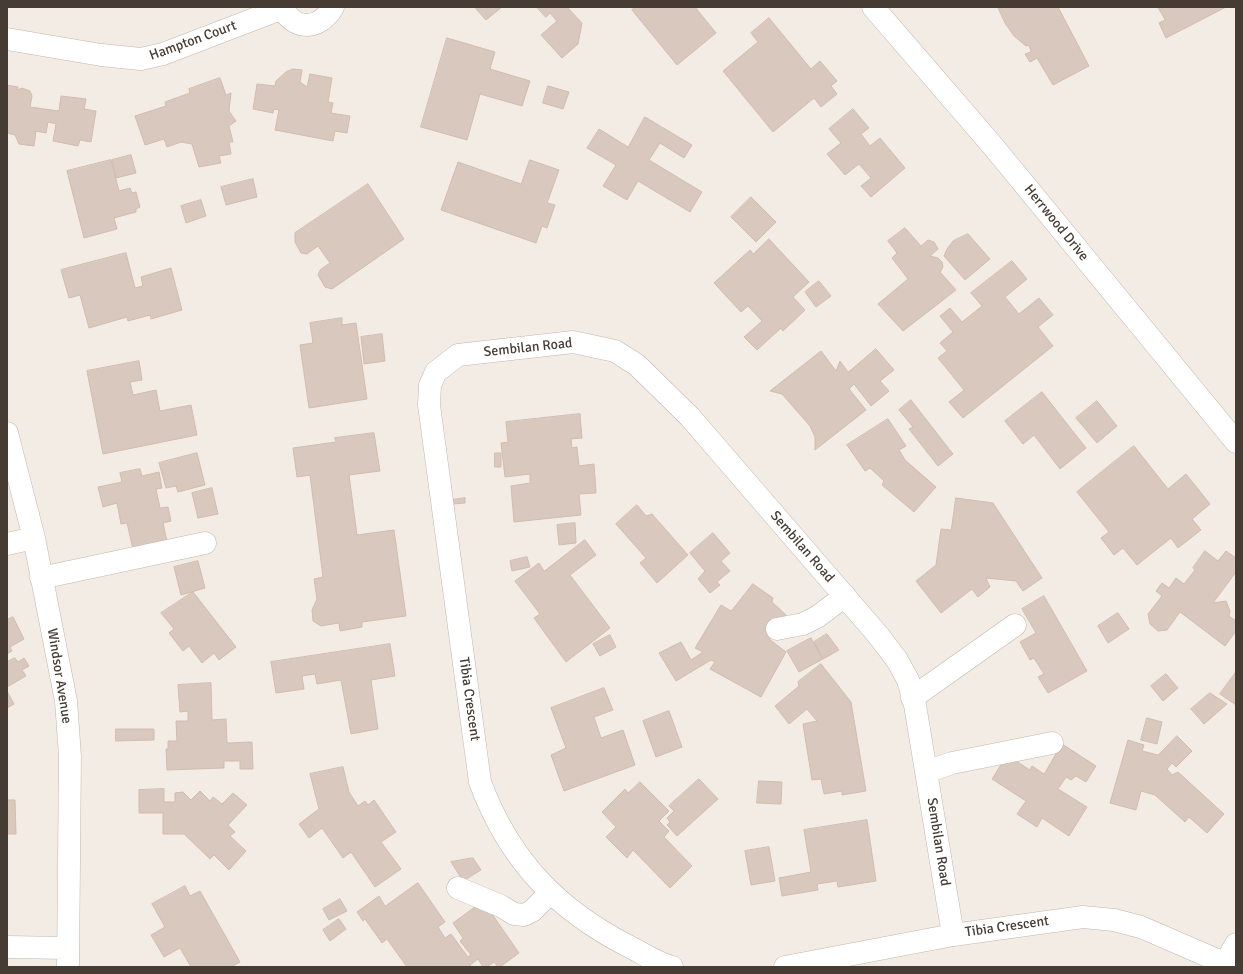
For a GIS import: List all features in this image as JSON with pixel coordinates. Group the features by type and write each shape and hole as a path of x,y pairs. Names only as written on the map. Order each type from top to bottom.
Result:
{"street":[{"path":"282,7 287,16 294,22 303,25 321,21 328,15 333,7"},
{"name":"Hampton Court","path":"7,39 101,55 141,59 164,54 282,7"},
{"name":"Herrwood Drive","path":"873,7 992,145 1236,442"},
{"name":"Sembilan Road","path":"458,355 572,342 615,352 637,365 690,417 845,596 898,660 908,680 926,772 953,935"},
{"name":"Tibia Crescent","path":"458,355 436,372 430,385 429,405 480,782 491,811 506,838 524,864 550,893 580,918 612,937 672,967"},
{"name":"Windsor Avenue","path":"7,432 34,538 66,702 70,756 68,958"},
{"path":"7,544 34,538"},
{"path":"42,578 205,543"},
{"path":"778,629 803,624 817,617 845,596"},
{"path":"912,698 1015,625"},
{"path":"926,772 952,763 1052,743"},
{"path":"458,888 501,906 514,914 524,915 532,911 550,893"},
{"name":"Tibia Crescent","path":"785,967 953,935 1083,917 1114,920 1141,927 1224,965"},
{"path":"1224,965 1236,944"},
{"path":"7,946 68,958"}],"building":[{"path":"477,7 502,7 486,20 476,9"},
{"path":"537,7 567,7 582,23 578,44 562,58 541,35 557,21 550,13 546,17"},
{"path":"635,7 695,7 716,33 677,65 632,10"},
{"path":"998,7 1058,7 1089,66 1053,85 1037,58 1030,62 1025,54 1031,52 1029,45 1026,46 1014,36 1005,23"},
{"path":"1158,7 1226,7 1166,38 1159,23 1165,20"},
{"path":"769,18 811,69 820,61 837,81 831,86 837,94 821,107 814,98 773,132 723,71 758,42 751,33"},
{"path":"447,38 495,52 490,69 530,81 522,106 480,94 467,140 421,127"},
{"path":"293,69 302,70 300,82 307,87 310,74 332,78 328,102 333,103 331,113 350,116 347,133 335,131 333,141 275,130 279,110 274,109 273,113 253,109 257,84 275,86 276,81 286,72"},
{"path":"220,78 226,95 231,93 229,111 236,121 229,126 233,142 229,142 231,154 219,156 221,163 199,167 192,144 181,142 167,147 164,139 145,145 135,116 166,106 165,102 190,93 189,89"},
{"path":"7,85 18,87 17,90 22,88 30,91 32,96 30,107 59,111 61,96 86,99 84,109 96,111 91,142 80,140 78,146 53,141 56,124 48,122 46,133 36,131 34,146 19,144 15,135 7,133"},
{"path":"548,86 569,92 563,109 543,103"},
{"path":"853,109 869,128 861,134 870,146 880,138 905,168 871,197 861,186 871,178 859,164 845,175 827,154 841,143 829,129"},
{"path":"645,117 692,145 684,158 660,143 649,160 702,192 690,212 638,181 627,200 603,186 616,165 587,148 599,129 628,147"},
{"path":"131,155 136,173 116,178 112,160"},
{"path":"111,160 119,191 130,188 132,193 136,192 140,207 136,209 136,212 114,218 117,229 84,238 67,171"},
{"path":"530,160 559,170 547,203 555,205 547,228 542,226 536,243 441,210 458,162 521,184"},
{"path":"253,179 257,197 226,205 221,187"},
{"path":"368,184 404,239 332,289 325,287 318,275 320,270 330,263 318,246 307,254 301,253 295,242 295,233"},
{"path":"751,197 776,222 756,242 731,217"},
{"path":"201,200 206,216 186,223 181,206"},
{"path":"905,228 921,246 928,240 934,242 938,249 930,256 938,258 942,262 943,267 940,272 956,290 903,331 878,304 908,279 892,258 897,253 888,241"},
{"path":"968,234 990,259 965,280 944,256 953,241"},
{"path":"769,239 809,282 793,297 805,310 783,331 781,328 757,350 744,337 762,321 748,306 741,312 714,283 750,250 753,254"},
{"path":"126,253 135,288 143,286 141,277 171,268 182,310 151,319 150,315 128,321 127,317 89,328 80,295 69,298 61,270"},
{"path":"1012,261 1027,279 1005,297 1019,314 1039,298 1053,315 1038,327 1053,346 963,418 949,402 964,390 938,358 947,351 940,343 953,332 940,316 950,308 962,322 982,306 971,293"},
{"path":"819,281 831,296 816,307 805,292"},
{"path":"342,318 342,325 356,323 367,399 309,408 300,345 313,343 310,323"},
{"path":"382,334 385,361 364,364 361,337"},
{"path":"876,349 894,370 880,381 889,391 871,406 854,384 849,389 866,410 815,450 815,437 810,426 782,394 770,391 821,351 836,371 840,361 848,372"},
{"path":"139,361 142,380 130,382 133,395 156,390 160,411 191,405 197,435 103,454 87,371"},
{"path":"1042,392 1086,448 1060,469 1034,435 1023,444 1005,421"},
{"path":"911,400 953,454 938,466 909,429 913,427 899,410"},
{"path":"1097,401 1117,426 1097,443 1076,418"},
{"path":"580,414 582,438 571,439 572,448 577,447 579,466 594,464 596,493 579,494 581,515 514,522 511,486 530,483 530,474 505,477 501,443 508,442 506,422"},
{"path":"888,419 906,446 899,450 905,460 936,487 914,512 882,485 884,481 870,468 865,471 847,445"},
{"path":"374,433 380,471 349,475 357,535 394,530 406,616 362,622 362,627 340,631 339,623 321,626 313,621 312,610 317,599 314,579 323,577 310,475 297,477 293,448 336,442 335,438"},
{"path":"1134,446 1168,489 1186,474 1210,504 1192,519 1201,530 1178,548 1171,538 1137,565 1123,548 1114,555 1101,538 1109,532 1077,492"},
{"path":"197,453 205,485 178,492 176,486 166,488 159,463"},
{"path":"495,453 501,453 501,467 495,467"},
{"path":"140,469 142,476 159,472 162,488 156,489 160,508 168,507 171,521 163,523 167,541 133,549 127,523 121,524 117,503 103,507 98,487 122,482 120,473"},
{"path":"212,488 218,514 198,518 192,493"},
{"path":"465,498 465,503 453,504 452,500"},
{"path":"956,498 993,503 1042,578 1023,591 1016,581 986,578 990,587 978,597 972,589 941,613 916,581 936,565 941,529 951,530"},
{"path":"637,505 646,516 652,514 688,555 657,583 640,563 646,558 616,524"},
{"path":"575,523 576,543 559,545 557,525"},
{"path":"713,533 730,553 721,561 730,571 717,582 720,585 710,593 698,579 705,571 690,553"},
{"path":"585,540 596,555 570,575 610,628 566,662 534,618 540,614 515,581 539,563 544,571"},
{"path":"1205,551 1218,561 1226,551 1236,558 1236,572 1213,603 1226,601 1230,611 1229,616 1236,621 1236,631 1225,646 1180,612 1167,630 1158,631 1150,624 1148,614 1162,596 1156,591 1162,583 1169,588 1176,578 1184,584 1195,570 1193,568"},
{"path":"527,557 530,567 512,571 510,561"},
{"path":"198,561 205,588 181,595 174,567"},
{"path":"753,584 773,598 772,602 786,615 769,639 786,652 761,697 710,669 715,662 711,660 676,681 659,653 681,642 691,660 703,652 695,648 721,605 731,611"},
{"path":"193,592 236,647 219,660 214,653 202,663 189,646 183,651 169,633 174,629 161,613"},
{"path":"1044,596 1087,671 1048,693 1038,677 1044,674 1034,658 1030,660 1020,642 1036,633 1022,609"},
{"path":"1118,613 1129,629 1108,643 1098,626"},
{"path":"13,617 24,639 10,647 12,651 7,654 7,620"},
{"path":"827,634 839,650 823,659 814,642"},
{"path":"610,635 616,647 600,656 593,644"},
{"path":"811,638 823,659 799,672 787,651"},
{"path":"390,644 395,676 371,680 378,729 351,734 341,680 317,684 315,674 302,676 304,689 276,693 271,662"},
{"path":"15,658 18,662 24,658 29,666 22,670 26,676 7,687 7,662"},
{"path":"821,664 851,702 866,791 842,795 842,791 824,794 821,779 812,780 803,724 817,721 807,709 789,724 775,706 799,686 798,682"},
{"path":"1236,672 1236,705 1220,694"},
{"path":"1166,674 1178,688 1163,701 1151,686"},
{"path":"211,683 212,720 226,719 227,743 252,742 253,769 240,769 240,761 224,761 224,768 167,770 166,749 168,749 168,741 177,741 176,721 188,721 188,711 180,712 178,685"},
{"path":"604,688 613,710 594,717 601,738 623,730 635,765 564,791 551,755 566,748 551,708"},
{"path":"7,691 14,704 7,708"},
{"path":"1210,693 1227,704 1204,724 1191,709"},
{"path":"669,711 682,747 656,757 643,721"},
{"path":"1147,718 1162,722 1157,744 1141,740"},
{"path":"116,729 154,729 154,740 116,741"},
{"path":"1177,736 1192,751 1176,767 1172,763 1167,769 1172,775 1178,772 1224,814 1207,833 1189,817 1185,822 1155,795 1141,791 1136,810 1110,803 1128,740 1144,745 1142,751 1158,755"},
{"path":"1062,744 1096,766 1086,782 1076,776 1071,780 1066,777 1058,789 1087,807 1069,836 1042,818 1037,827 1017,814 1026,801 992,779 1007,755 1030,770 1032,766 1044,774"},
{"path":"343,767 349,792 358,806 365,801 368,805 374,800 396,832 381,842 401,869 375,887 351,852 343,858 322,828 309,838 299,824 319,809 310,774"},
{"path":"699,779 718,799 677,836 667,825 670,822 667,818 674,811 669,806"},
{"path":"759,781 782,782 781,804 757,803"},
{"path":"640,782 669,811 659,821 669,831 664,837 692,866 670,888 633,850 627,858 606,837 616,827 602,812 625,789 628,793"},
{"path":"164,789 164,802 175,802 175,793 183,792 191,800 200,791 210,801 213,797 222,804 233,793 247,805 228,825 235,832 230,836 246,851 229,870 214,855 210,859 184,834 163,834 163,813 139,813 139,790"},
{"path":"7,800 15,800 16,834 7,834"},
{"path":"867,820 876,881 838,887 837,881 817,884 818,890 782,896 779,878 811,872 804,830"},
{"path":"769,847 775,881 751,885 745,851"},
{"path":"473,858 481,870 463,881 451,862"},
{"path":"418,883 445,922 438,927 445,938 451,934 468,957 471,955 460,941 463,938 453,923 483,901 519,953 500,967 498,967 494,962 487,967 483,967 478,959 470,965 471,967 407,967 387,939 382,943 365,919 363,921 357,912 379,896 385,906"},
{"path":"185,886 190,896 200,891 240,962 231,967 191,967 180,948 164,957 151,935 165,927 152,904"},
{"path":"340,899 347,911 329,920 323,909"},
{"path":"339,919 346,929 330,941 323,930"}]}
